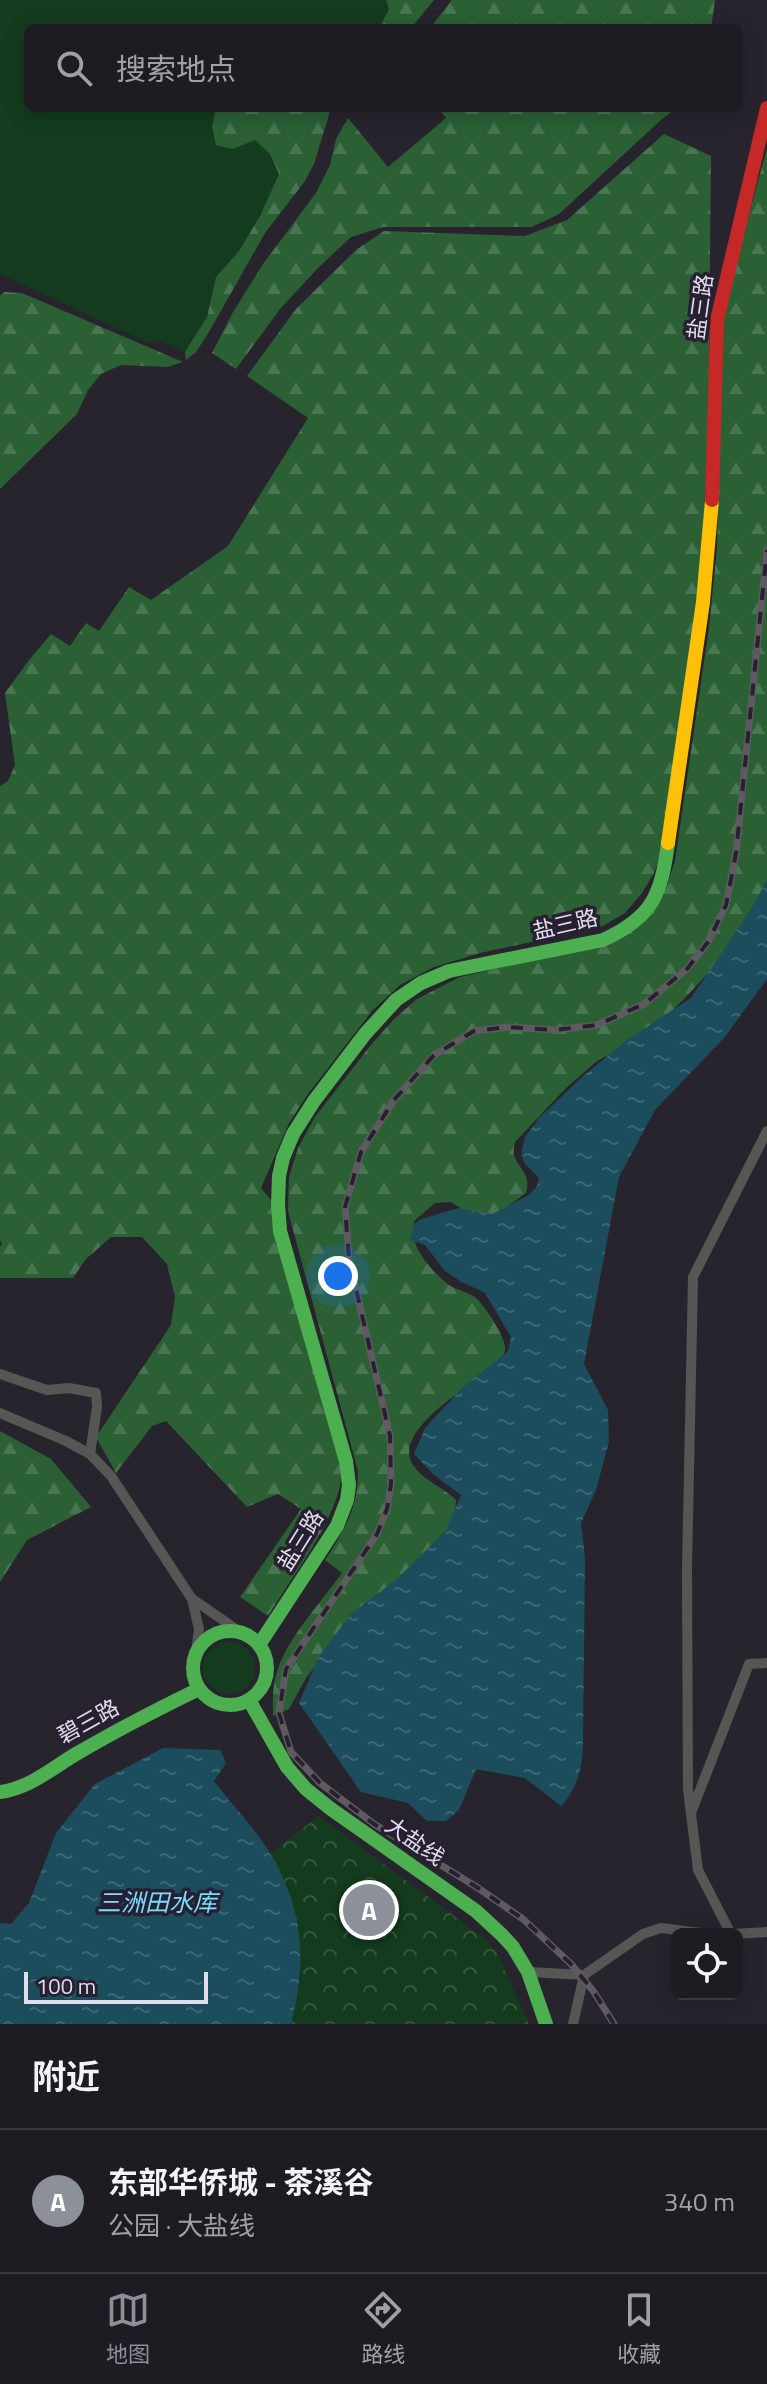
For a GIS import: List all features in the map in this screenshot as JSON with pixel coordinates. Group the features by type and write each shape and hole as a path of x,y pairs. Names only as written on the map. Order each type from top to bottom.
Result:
{"main road":[{"name":"盐三路","path":"259,1645 337,1526 349,1485 346,1461 280,1231 278,1184 292,1137 368,1030 383,1012 414,987 449,971 616,935 642,916 663,880 710,535 717,320 767,108"},
{"path":"224,1631 243,1634 259,1645 267,1670 261,1687 249,1700 222,1704 213,1701 199,1689 193,1672 196,1653 214,1634 224,1631"},
{"name":"碧三路","path":"0,1792 31,1784 59,1763 142,1716 199,1689"},
{"name":"大盐线","path":"249,1700 287,1767 306,1789 489,1920 513,1947 528,1972 546,2024"}],"street":[{"path":"729,1928 698,1870 688,1790 687,1568 693,1277 767,1131"},
{"path":"0,1374 47,1390 69,1388 96,1393 90,1454"},
{"path":"0,1413 66,1441 90,1454 105,1469 192,1599 199,1629 196,1653"},
{"path":"192,1599 243,1634"},
{"path":"691,1815 749,1664 767,1663"},
{"path":"528,1972 584,1975 643,1934 661,1928 671,1929"},
{"path":"743,1933 767,1932"},
{"path":"573,2024 584,1975"}],"green space":[{"path":"0,0 386,0 389,8 381,24 24,24 24,112 215,112 212,127 233,149 255,139 270,154 279,173 260,216 239,251 216,277 207,317 185,352 160,341 148,343 0,274"},
{"path":"386,0 434,0 414,24 381,24 389,9"},
{"path":"452,0 715,0 712,24 433,24"},
{"path":"215,112 330,112 314,164 305,181 265,233 209,332 196,352 186,360 185,352 207,317 216,277 239,251 260,216 279,174 270,154 255,140 233,149 216,145 212,127"},
{"path":"441,112 672,112 559,214 532,227 383,227 351,237 280,309 236,369 212,353 263,264 316,193 330,165 336,139 348,118 388,167 446,118"},
{"path":"664,134 711,156 708,453 699,585 664,846 642,893 625,913 601,927 480,953 434,967 400,985 372,1011 289,1123 261,1188 271,1200 339,1460 341,1479 335,1501 319,1535 268,1616 240,1597 301,1509 278,1494 247,1507 166,1421 152,1426 116,1473 96,1437 171,1325 175,1297 167,1264 142,1237 111,1237 86,1259 73,1278 0,1278 0,786 8,781 15,765 5,693 51,634 70,646 86,623 99,631 129,587 151,600 228,546 308,418 247,376 296,309 356,250 384,231 525,236 567,220"},
{"path":"767,148 767,887 723,957 684,999 637,1040 597,1061 566,1088 515,1142 515,1157 526,1177 526,1193 493,1217 465,1211 451,1202 435,1203 414,1221 413,1237 424,1259 452,1287 479,1301 499,1330 505,1350 491,1370 433,1413 411,1442 409,1456 416,1469 456,1500 454,1522 436,1545 347,1626 306,1678 289,1709 273,1716 274,1683 288,1647 342,1573 325,1560 349,1518 356,1497 358,1471 288,1211 289,1177 298,1148 315,1117 370,1046 417,999 460,977 609,943 667,885 675,861 709,628 717,547 722,325 727,295"},
{"path":"4,292 22,293 183,362 167,367 121,365 101,374 88,390 77,414 0,489 0,296"},
{"path":"0,1431 51,1459 91,1507 27,1540 0,1582"},
{"path":"229,1642 247,1650 255,1668 247,1686 229,1694 211,1686 203,1668 211,1650"},
{"path":"319,1816 484,1938 497,1953 529,2024 291,2024 301,1976 288,1888 270,1853"}],"water":[{"path":"767,880 767,979 724,1038 655,1110 619,1177 584,1364 608,1410 609,1442 596,1490 581,1523 585,1557 583,1739 576,1783 561,1806 525,1778 476,1769 459,1810 446,1821 427,1821 408,1803 361,1792 299,1703 319,1656 352,1613 397,1579 446,1530 461,1495 434,1475 414,1454 425,1428 463,1387 508,1351 511,1337 485,1293 445,1271 425,1245 410,1240 414,1224 459,1208 492,1214 529,1195 539,1178 521,1155 525,1137 539,1118 627,1040 691,998 750,911"},
{"name":"三洲田水库","path":"163,1748 220,1750 226,1763 214,1781 258,1836 282,1876 296,1917 299,1938 299,1980 291,2024 0,2024 0,1923 11,1924 29,1903 56,1833 95,1784"}],"railway":[{"path":"614,2024 571,1964 523,1919 374,1824 320,1783 291,1752 279,1713 286,1669 377,1534 387,1509 391,1484 390,1436 349,1259 345,1207 361,1152 394,1100 434,1055 474,1031 508,1027 555,1030 597,1025 644,1004 687,969 708,942 726,905 736,853 767,550"}],"traffic: fast":[{"path":"259,1645 337,1526 349,1485 346,1461 280,1231 279,1176 293,1134 365,1034 396,1000 421,983 449,971 603,940 620,931 644,913 652,902 662,877 668,843"},
{"path":"230,1631 244,1634 256,1642 264,1654 267,1668 264,1682 256,1694 244,1702 230,1705 216,1702 204,1694 196,1682 193,1668 196,1654 204,1642 216,1634 230,1631"},
{"path":"0,1792 33,1781 112,1734 199,1689"},
{"path":"249,1700 287,1767 306,1789 476,1911 502,1935 528,1972 546,2024"}],"traffic: slow":[{"path":"668,843 703,602 712,500"}],"traffic: jam":[{"path":"712,500 717,320 767,108"}],"place":[{"name":"东部华侨城 - 茶溪谷","path":"369,1910"}]}
